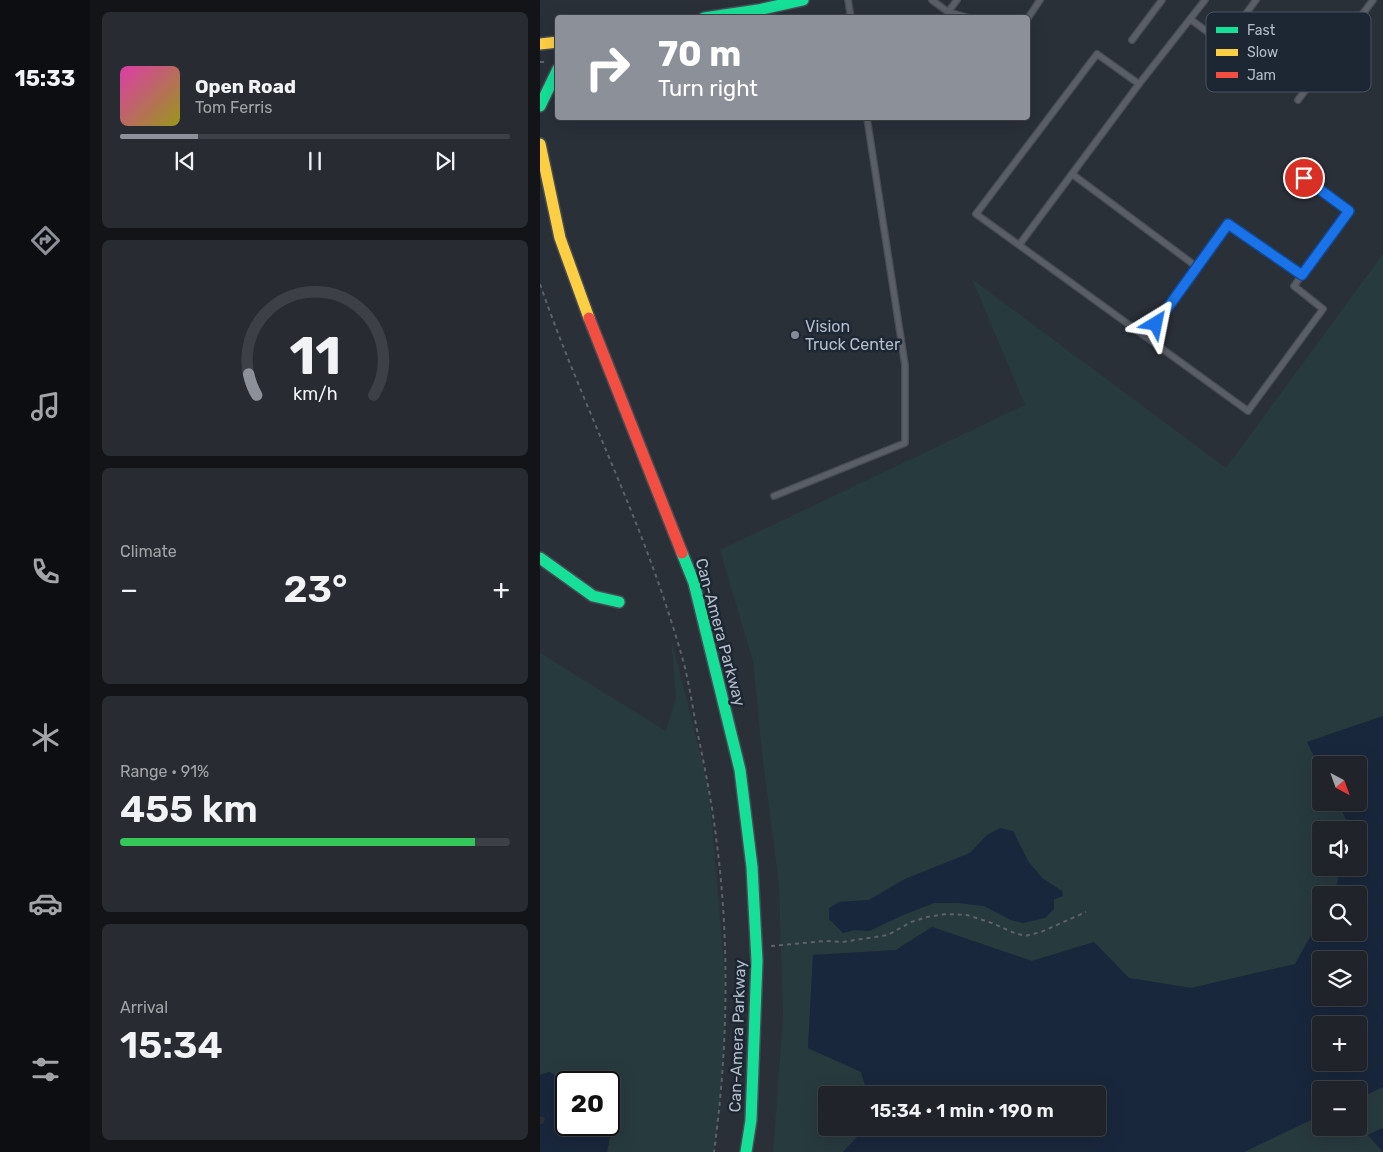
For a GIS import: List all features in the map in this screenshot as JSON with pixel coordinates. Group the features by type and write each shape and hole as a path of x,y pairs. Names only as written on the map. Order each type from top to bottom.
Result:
{"main road":[{"path":"724,15 803,0"},
{"path":"540,44 555,42"},
{"path":"540,106 555,76"},
{"name":"Can-Amera Parkway","path":"540,144 560,238 600,350 694,582 740,770 752,866 756,947 751,1120 746,1152"},
{"path":"540,558 593,596 619,602"}],"lane":[{"path":"848,0 850,15"},
{"path":"932,0 948,12 959,15"},
{"path":"948,12 956,0"},
{"path":"1030,15 1040,0"},
{"path":"1132,40 1162,0"},
{"path":"1019,245 1204,0"},
{"path":"1247,12 1256,0"},
{"path":"1364,12 1373,0"},
{"path":"1190,19 1206,31"},
{"path":"1139,84 1097,54 976,214 1248,410 1323,308 1294,286 1349,211 1304,178"},
{"path":"1298,100 1304,92"},
{"path":"774,496 905,443 906,365 867,120"},
{"path":"1072,174 1197,266"},
{"path":"1148,337 1228,224 1302,275"}],"path":[{"path":"540,284 573,371 634,518 664,598 684,664 717,839 724,916 724,1046 719,1118 714,1152"},
{"path":"756,947 825,940 842,942 888,935 911,922 927,916 946,914 967,915 1025,936 1041,932 1086,912"}],"green space":[{"path":"1383,254 1383,716 1307,742 1314,756 1312,756 1312,811 1342,811 1347,821 1312,821 1312,876 1339,876 1336,886 1312,886 1312,934 1295,964 1191,988 1129,978 1094,942 1032,961 932,927 896,950 813,955 808,1048 861,1072 865,1086 818,1086 818,1136 858,1136 843,1152 773,1152 783,1017 779,885 762,753 753,661 720,550 1025,405 972,279 1226,468","holes":["1013,831 1028,861 1042,878 1062,891 1062,896 1011,920 984,906 934,903 869,931 854,930 843,933 837,927 839,902 869,900 905,879 970,853 987,835"]},
{"path":"671,637 709,790 725,976 724,1046 719,1118 714,1152 607,1152 610,1136 620,1136 620,1071 555,1071 555,1075 549,1072 540,1075 540,653 666,731 676,698"},
{"path":"1383,1087 1383,1128 1368,1135 1383,1152 1244,1152 1312,1119 1312,1136 1367,1136 1367,1094"}],"water":[{"path":"1383,716 1383,1087 1367,1094 1367,1081 1312,1081 1312,1119 1244,1152 843,1152 858,1136 1106,1136 1106,1086 865,1086 861,1072 808,1048 813,955 896,950 932,927 1032,961 1094,942 1129,978 1191,988 1295,964 1312,934 1312,941 1367,941 1367,886 1336,886 1339,876 1367,876 1367,821 1347,821 1342,811 1368,811 1368,756 1314,756 1307,742"},
{"path":"1000,828 1013,831 1028,861 1042,878 1062,891 1063,896 1054,899 1054,909 1045,918 1023,923 1011,920 984,906 934,903 869,931 854,930 843,933 829,919 829,908 839,902 869,900 905,879 970,853 987,835"},
{"path":"549,1072 555,1075 555,1136 610,1136 607,1152 540,1152 540,1124 543,1124 545,1118 540,1116 540,1075"},
{"path":"1383,1128 1383,1152 1368,1135"}],"traffic: fast":[{"path":"724,15 803,0"},
{"path":"540,106 555,75"},
{"path":"682,553 694,583 740,770 752,867 757,961 751,1120 746,1152"},
{"path":"540,558 593,596 619,602"}],"traffic: slow":[{"path":"540,44 555,42"},
{"path":"540,144 560,238 589,318"}],"traffic: jam":[{"path":"589,318 682,553"}],"place":[{"name":"Vision Truck Center","path":"795,335"}],"route":[{"path":"1156,324 1228,224 1302,275 1349,211 1304,178"}]}
